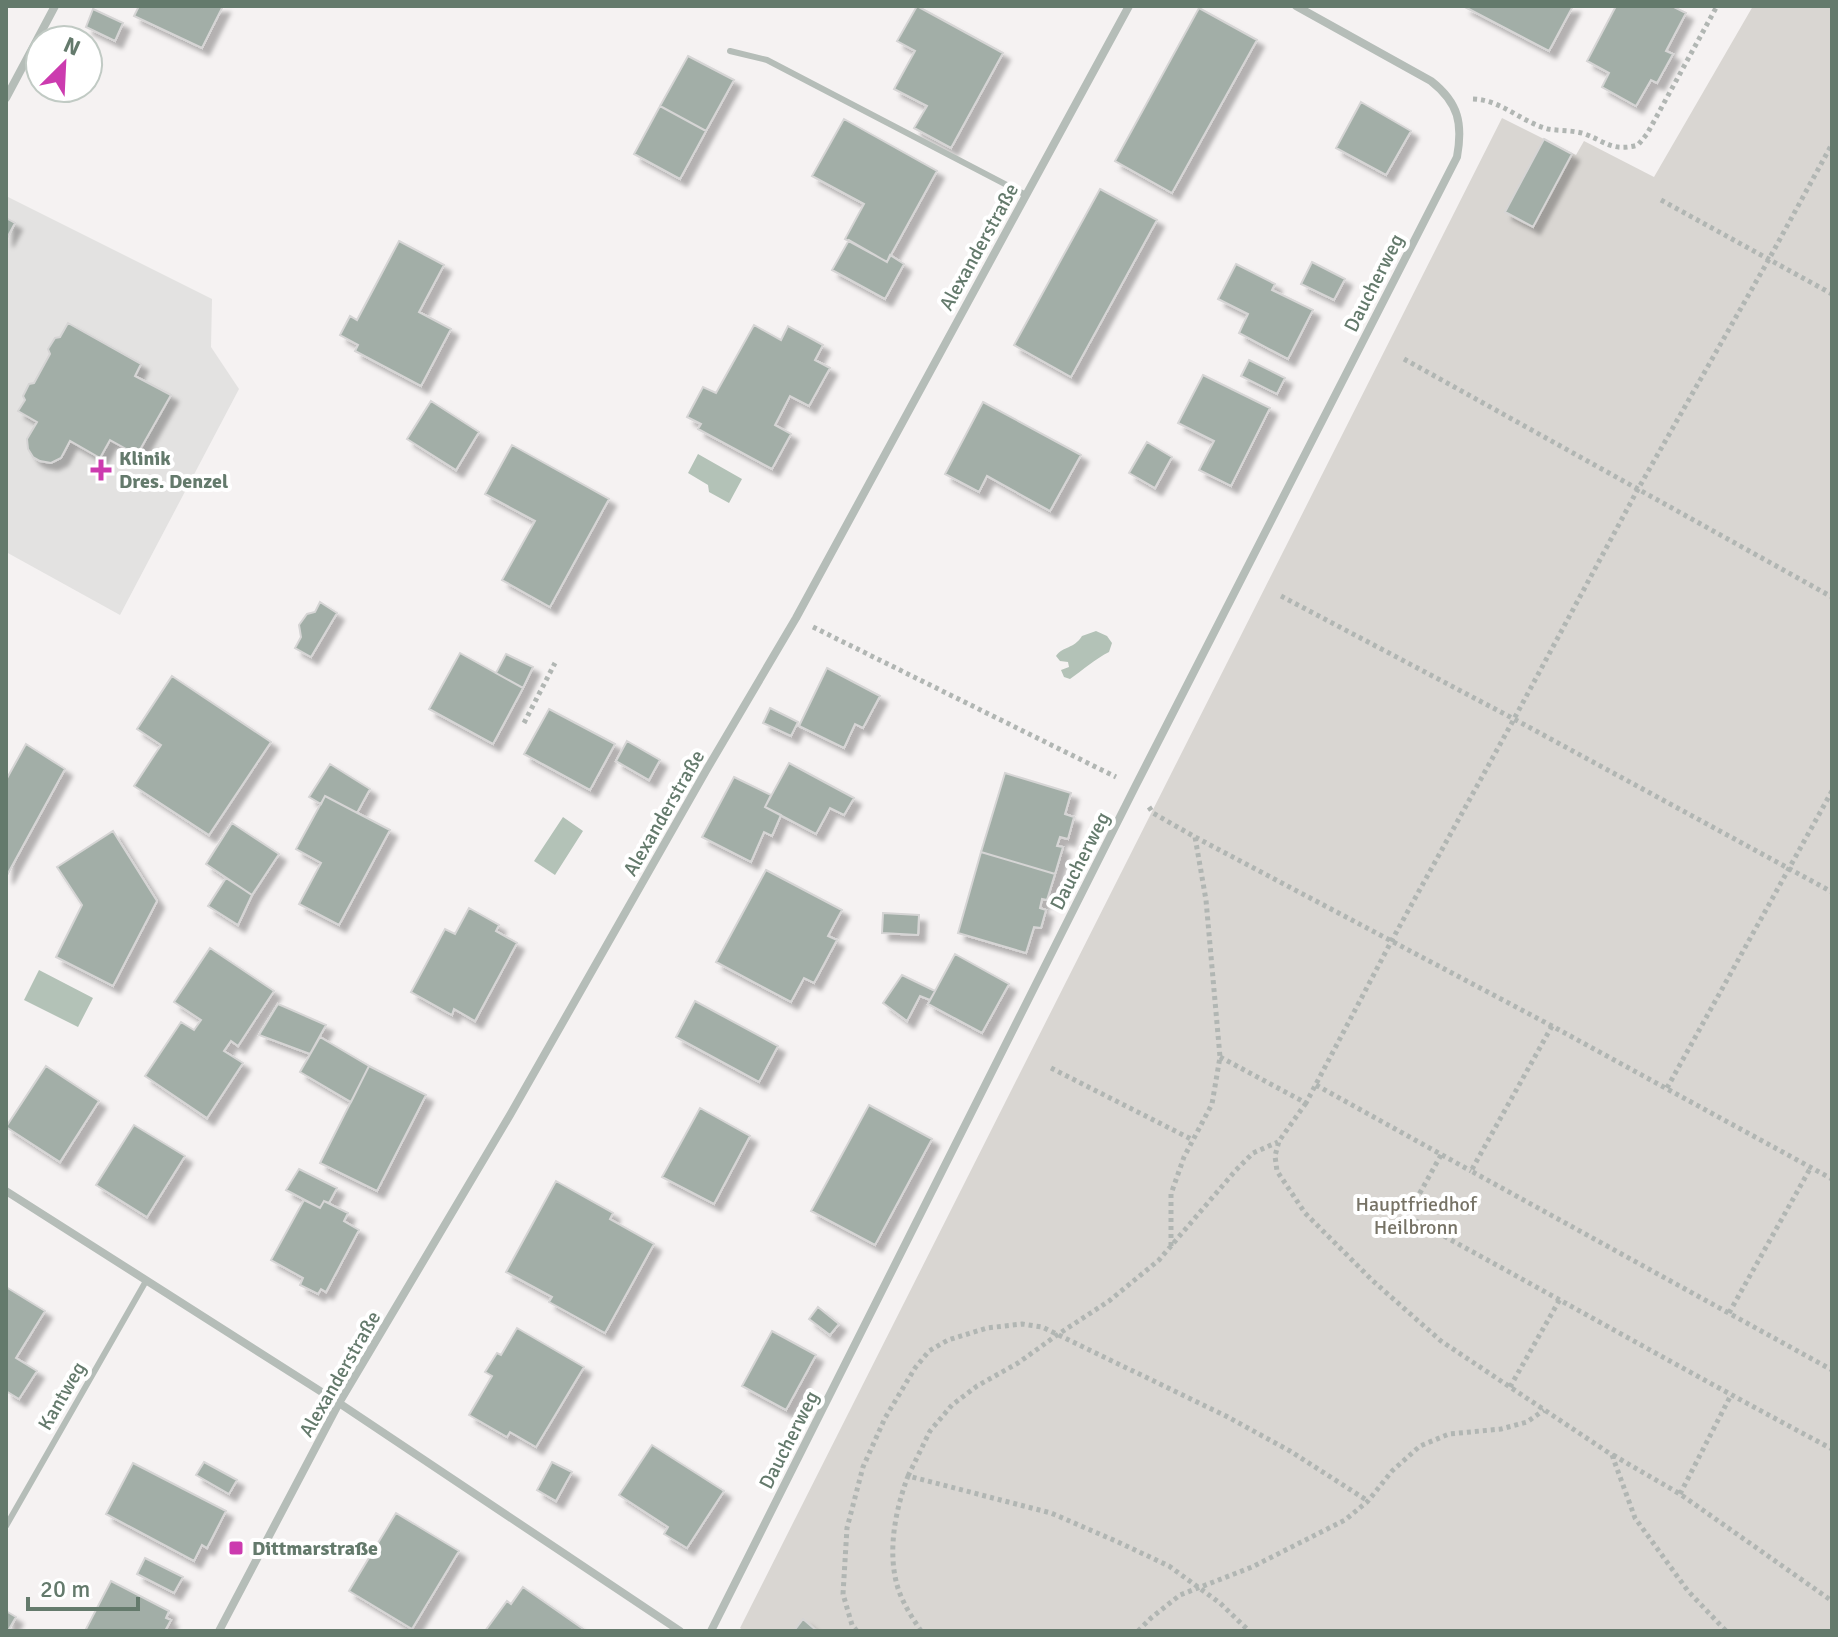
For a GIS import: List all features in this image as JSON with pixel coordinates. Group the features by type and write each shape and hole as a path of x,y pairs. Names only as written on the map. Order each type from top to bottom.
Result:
{"street":[{"path":"6,98 55,6"},
{"name":"Alexanderstraße","path":"219,1631 339,1403 518,1101 796,618 1129,6"},
{"path":"1296,6 1431,81 1444,91 1451,103"},
{"name":"Daucherweg","path":"711,1631 1135,787 1457,157 1460,124 1451,103"},
{"path":"6,1191 339,1403 680,1631"}],"lane":[{"path":"730,51 767,60 1026,195"},
{"name":"Kantweg","path":"6,1526 146,1281"}],"path":[{"path":"1451,103 1468,99 1484,100 1548,129 1584,134 1615,148 1638,145 1717,6"},
{"path":"1832,144 1638,489 1316,1085 1279,1141 1275,1156 1277,1171 1305,1213 1373,1281 1441,1341 1612,1455 1680,1494 1832,1601"},
{"path":"1661,200 1832,294"},
{"path":"1404,359 1832,597"},
{"path":"1281,596 1832,892"},
{"path":"796,618 1135,787 1153,813 1195,837 1392,940 1832,1179"},
{"path":"524,723 555,663"},
{"path":"1667,1088 1832,791"},
{"path":"1171,1247 1171,1194 1184,1157 1212,1104 1220,1057 1206,900 1195,837"},
{"path":"1471,1171 1552,1026"},
{"path":"1220,1057 1306,1103"},
{"path":"1051,1068 1193,1141"},
{"path":"1316,1085 1832,1370"},
{"path":"921,1631 896,1584 893,1565 898,1502 930,1431 952,1405 977,1386 1018,1363 1109,1301 1159,1260 1253,1153 1279,1141"},
{"path":"1441,1155 1407,1216 1832,1449"},
{"path":"1729,1313 1811,1167"},
{"path":"1510,1387 1560,1299"},
{"path":"857,1631 852,1625 843,1594 847,1528 863,1467 885,1418 929,1351 948,1340 987,1328 1022,1324 1042,1327 1226,1416 1290,1451 1368,1501"},
{"path":"1680,1494 1731,1395"},
{"path":"1138,1631 1180,1595 1252,1567 1345,1520 1368,1501 1392,1471 1420,1446 1449,1434 1501,1429 1527,1422 1544,1410"},
{"path":"1612,1455 1635,1518 1688,1591 1726,1631"},
{"path":"908,1476 1051,1513 1118,1542 1169,1566 1220,1603 1249,1631"}],"shaded area":[{"name":"Klinik Dres. Denzel","path":"6,196 212,299 211,347 239,389 120,615 6,552"},
{"path":"698,454 742,479 729,503 709,492 708,485 688,473"},
{"path":"1096,631 1107,636 1112,643 1109,652 1070,679 1064,677 1061,670 1069,667 1068,662 1060,661 1056,656 1082,636"},
{"path":"563,817 583,831 555,875 534,861"},
{"path":"39,970 93,998 78,1027 24,1000"}],"green space":[{"name":"Hauptfriedhof Heilbronn","path":"1753,6 1832,6 1832,1631 744,1631 740,1628 1502,118 1576,155 1584,141 1654,177"}],"building":[{"path":"139,6 223,6 202,48 134,16"},
{"path":"917,6 1003,53 951,148 914,128 927,106 894,89 915,51 897,41"},
{"path":"1463,6 1573,6 1549,51"},
{"path":"1616,6 1672,6 1686,13 1666,51 1673,54 1657,83 1651,80 1636,106 1602,87 1609,73 1587,61"},
{"path":"1199,8 1257,40 1172,193 1115,161"},
{"path":"93,9 123,23 115,41 104,36 104,24 87,24"},
{"path":"688,56 734,80 706,131 660,106"},
{"path":"1361,102 1411,131 1386,175 1336,148"},
{"path":"660,106 706,131 680,179 634,154"},
{"path":"844,119 937,171 887,262 845,239 864,204 812,176"},
{"path":"1544,139 1572,154 1533,227 1505,212"},
{"path":"1100,189 1157,220 1071,377 1014,345"},
{"path":"6,218 15,223 6,240"},
{"path":"849,240 887,262 890,255 904,264 885,299 832,270"},
{"path":"399,241 444,265 419,312 451,329 421,386 355,351 358,345 340,335 350,316 357,320"},
{"path":"1312,262 1345,279 1334,300 1301,284"},
{"path":"1236,264 1275,284 1272,290 1313,310 1288,359 1239,333 1248,314 1218,299"},
{"path":"68,323 141,364 135,376 171,395 137,455 110,440 100,458 70,441 61,458 51,463 33,457 28,449 27,439 37,422 18,411 29,384 34,383 50,354 48,349"},
{"path":"754,325 781,340 788,326 823,345 815,360 830,368 809,406 790,396 775,425 791,434 772,469 698,429 701,424 687,417 703,387 716,393"},
{"path":"1249,360 1285,378 1277,394 1241,376"},
{"path":"1203,375 1270,408 1231,486 1199,470 1214,441 1178,423"},
{"path":"431,401 479,432 456,470 407,439"},
{"path":"983,402 1081,455 1050,511 987,476 979,492 945,474"},
{"path":"1147,442 1172,457 1155,488 1129,473"},
{"path":"512,445 609,499 550,607 502,580 535,521 485,494"},
{"path":"320,602 337,613 311,657 295,648 301,637 299,625 307,614 315,612"},
{"path":"460,653 523,688 493,744 429,709"},
{"path":"506,654 533,667 523,688 496,673"},
{"path":"827,668 880,696 863,728 855,724 844,748 799,726"},
{"path":"172,676 271,742 209,835 134,786 161,745 137,729"},
{"path":"770,708 798,722 791,736 763,723"},
{"path":"549,709 615,744 590,790 524,754"},
{"path":"627,741 660,760 649,780 616,761"},
{"path":"26,744 65,769 6,877 6,780"},
{"path":"789,763 854,798 844,815 830,808 816,834 765,807"},
{"path":"330,764 370,789 357,813 325,796 321,804 309,797"},
{"path":"1005,773 1071,793 1065,814 1074,817 1068,839 1060,837 1057,846 1063,847 1055,874 981,852"},
{"path":"734,777 771,795 765,807 781,815 772,836 764,832 751,862 702,837"},
{"path":"325,796 390,830 339,925 299,904 321,863 296,849"},
{"path":"232,823 279,854 252,895 206,864"},
{"path":"113,831 157,901 113,986 56,957 82,905 57,867"},
{"path":"981,852 1055,874 1047,900 1042,899 1040,908 1046,910 1041,928 1034,927 1026,953 958,933"},
{"path":"766,870 842,910 828,936 837,940 814,983 804,978 791,1002 716,962"},
{"path":"226,878 252,895 238,925 208,906"},
{"path":"469,908 499,925 496,931 517,943 475,1021 454,1009 452,1015 411,992 445,929 455,934"},
{"path":"883,913 919,915 918,935 882,933"},
{"path":"210,948 274,991 238,1046 231,1041 224,1051 243,1063 207,1118 145,1076 181,1022 194,1030 201,1020 174,1002"},
{"path":"955,954 1009,984 982,1033 928,1004"},
{"path":"902,975 935,991 930,1000 920,996 907,1021 883,1003"},
{"path":"695,1001 778,1046 759,1082 676,1037"},
{"path":"278,1004 326,1025 310,1054 259,1035"},
{"path":"320,1037 369,1066 351,1102 300,1072"},
{"path":"46,1066 99,1101 60,1162 6,1127"},
{"path":"369,1066 426,1095 377,1191 320,1163"},
{"path":"869,1105 932,1139 875,1245 811,1211"},
{"path":"700,1108 750,1136 714,1204 662,1177"},
{"path":"134,1125 185,1156 147,1217 96,1185"},
{"path":"299,1169 337,1188 329,1203 324,1201 320,1208 286,1190"},
{"path":"556,1181 613,1213 610,1219 654,1244 605,1333 549,1302 552,1297 506,1272"},
{"path":"304,1200 320,1208 324,1201 348,1213 344,1221 359,1230 326,1292 321,1289 318,1294 300,1285 303,1278 271,1260"},
{"path":"6,1287 45,1311 16,1358 37,1371 19,1399 6,1391"},
{"path":"818,1307 839,1324 830,1335 809,1319"},
{"path":"517,1328 584,1367 536,1447 510,1432 507,1437 469,1415 492,1376 485,1372 497,1353 501,1355"},
{"path":"772,1331 816,1355 786,1410 742,1386"},
{"path":"652,1445 724,1491 687,1548 664,1534 668,1527 619,1495"},
{"path":"204,1462 237,1480 229,1494 196,1475"},
{"path":"552,1462 572,1472 556,1501 537,1490"},
{"path":"133,1463 226,1511 207,1548 202,1545 194,1561 106,1514"},
{"path":"396,1513 459,1551 412,1629 349,1591"},
{"path":"145,1558 183,1577 174,1593 137,1574"},
{"path":"111,1581 169,1611 166,1618 171,1620 165,1631 85,1631"},
{"path":"523,1587 586,1631 485,1631 507,1601 511,1604"},
{"path":"6,1611 16,1617 8,1631 6,1631"},
{"path":"803,1619 817,1631 794,1631"}],"place":[{"name":"Klinik Dres. Denzel","path":"101,470"},
{"name":"Dittmarstraße","path":"236,1548"}]}
